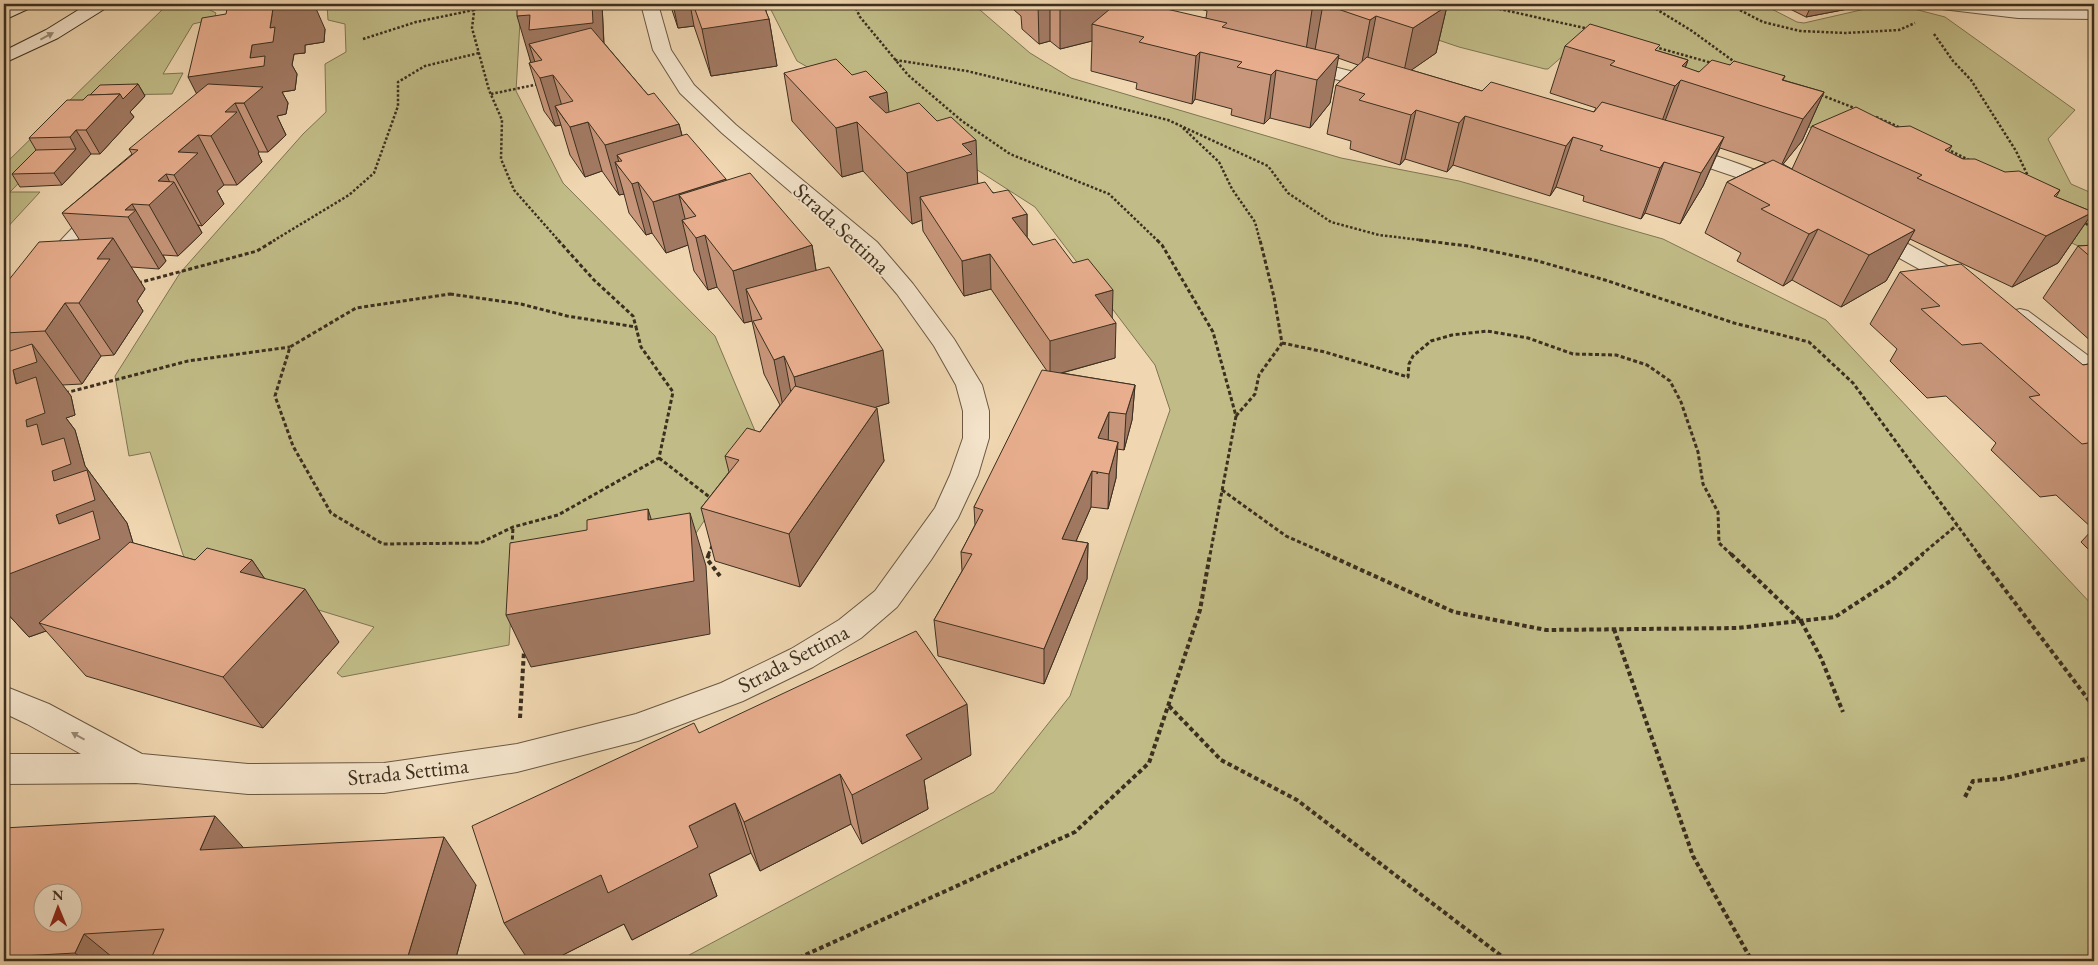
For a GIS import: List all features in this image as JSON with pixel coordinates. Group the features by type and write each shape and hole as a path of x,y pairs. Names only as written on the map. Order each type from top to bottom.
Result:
{"street":[{"path":"4,14 24,4"},
{"path":"4,58 52,34 100,4"},
{"name":"Strada Settima","path":"4,769 136,768 248,779 384,778 517,758 638,727 732,692 802,658 850,629 886,600 948,512 964,475 976,438 976,411 969,385 946,344 905,288 869,247 729,130 687,89 662,50 649,4"},
{"path":"1942,4 1972,9 2042,15 2094,14"},
{"path":"1282,59 1308,68 1398,89"},
{"path":"1660,146 1749,175 1794,196"},
{"path":"4,326 38,278 114,197"},
{"path":"1856,226 2017,314 2094,372"},
{"name":"Strada Settima","path":"4,698 38,714 136,768"}],"path":[{"path":"290,347 275,396 293,446 332,514 384,544 480,543 513,527 558,515 659,458 673,392 642,347 634,316 594,280 514,190 501,159 502,120 491,94 472,28 475,4"},
{"path":"792,961 1074,832 1150,763 1200,610 1236,416 1213,332 1162,245 1109,194 1010,154 962,121 908,75 860,17 854,4"},
{"path":"1477,4 1594,30"},
{"path":"1648,4 1692,31 1736,64"},
{"path":"1728,4 1763,22 1800,31 1845,33 1900,30 1918,21"},
{"path":"363,39 416,22 474,10"},
{"path":"1931,32 1938,38 1953,61 1971,80 2016,151 2029,178"},
{"path":"1652,46 1719,65"},
{"path":"137,283 147,282 257,251 349,195 374,173 398,106 398,82 425,66 480,53"},
{"path":"895,60 967,71 1025,83 1168,120 1268,166 1288,193 1331,222 1380,235 1468,246 1534,260 1606,280 1734,323 1809,342 1853,383 1957,525 2094,706"},
{"path":"491,94 543,83"},
{"path":"1817,93 1863,112"},
{"path":"1872,116 1907,131"},
{"path":"1181,126 1219,162 1232,189 1255,222 1274,297 1282,343 1259,375 1255,394 1236,416"},
{"path":"1942,147 1976,164"},
{"path":"2076,217 2094,229"},
{"path":"61,394 188,361 290,347 356,308 407,298 450,294 521,304 567,316 636,327"},
{"path":"1282,343 1325,352 1408,377 1409,364 1413,356 1431,341 1452,335 1487,331 1528,338 1573,354 1616,355 1647,364 1670,382 1681,402 1698,452 1703,484 1718,512 1719,543 1801,621 1821,658 1842,712"},
{"path":"659,458 712,500"},
{"path":"1222,490 1286,536 1454,612 1546,630 1737,628 1835,617 1892,580 1957,525"},
{"path":"513,527 512,547 516,553"},
{"path":"716,536 707,559 720,576"},
{"path":"1614,629 1693,856 1752,961"},
{"path":"517,758 525,645"},
{"path":"1169,706 1221,760 1297,800 1508,961"},
{"path":"1966,797 1973,781 2001,779 2094,757"}],"shaded area":[{"path":"168,4 203,4 204,7 216,13 214,19 193,24 163,74 183,73 172,94 104,95 10,192 40,192 4,231 4,165"},
{"path":"281,4 521,4 516,91 563,183 715,336 758,438 687,547 513,579 509,645 342,677 337,673 374,627 188,570 150,452 129,456 115,376 180,273 303,134 326,112 325,64 346,52 345,24 328,20 327,5 278,12"},
{"path":"768,4 973,4 1030,53 1071,78 1341,158 1459,181 1663,239 1826,320 2094,607 2094,961 678,961 994,792 1070,696 1170,410 1155,365 1035,207 901,121 797,61"},
{"path":"1301,4 1762,4 1797,22 1804,23 1887,4 1895,4 1945,17 2075,110 2048,139 2071,184 2094,194 2094,253 1816,129 1567,54 1548,69 1545,69 1459,47 1346,9"}],"building":[{"path":"228,4 284,4 284,6 273,8 270,28 275,27 273,42 252,45 250,58 265,56 264,66 188,77 202,18 226,14"},
{"path":"517,4 592,4 593,23 529,30 530,15 517,16"},
{"path":"693,4 746,4 747,7 763,4 769,19 702,29"},
{"path":"1116,4 1145,4 1227,23 1222,27 1339,55 1317,80 1276,70 1271,75 1237,67 1242,62 1200,52 1196,56 1139,42 1144,37 1092,24"},
{"path":"1294,4 1322,4 1312,10"},
{"path":"1323,4 1439,4 1447,6 1413,28 1376,16 1370,20"},
{"path":"1590,24 1660,45 1655,50 1688,60 1682,66 1699,72 1712,60 1730,65 1734,61 1785,76 1782,80 1824,92 1803,119 1681,80 1675,86 1610,65 1615,61 1565,46"},
{"path":"591,28 648,95 654,93 679,124 605,145 588,122 570,127 555,106 573,101 553,75 540,78 529,63 542,60 529,44"},
{"path":"1367,57 1482,91 1491,82 1594,112 1602,102 1724,137 1701,173 1664,162 1660,168 1600,150 1603,146 1573,137 1566,146 1465,116 1459,123 1416,110 1411,115 1359,100 1365,94 1336,85"},
{"path":"836,59 852,75 866,71 887,92 869,97 886,113 919,103 937,121 951,117 976,140 962,144 972,154 907,173 857,122 836,128 784,73"},
{"path":"138,84 123,99 120,94 90,95 100,85"},
{"path":"208,84 263,87 244,103 235,103 225,112 237,112 211,136 198,135 178,152 198,153 174,175 166,174 158,181 174,182 149,205 132,204 125,210 136,210 128,217 62,213 138,150 129,149"},
{"path":"120,94 86,130 76,130 70,137 29,138 67,100 83,100 88,95"},
{"path":"1856,107 1896,127 1910,126 1952,146 1945,150 1963,159 1975,159 2005,172 2019,171 2060,190 2054,196 2093,212 2046,236 1917,178 1922,175 1812,126"},
{"path":"687,134 726,179 653,202 638,182 632,184 615,162 622,161 617,155"},
{"path":"76,149 54,173 12,174 36,150"},
{"path":"1773,160 1915,230 1869,255 1818,229 1809,234 1761,209 1770,205 1727,182"},
{"path":"750,173 812,245 733,271 705,235 696,238 682,220 696,216 679,195"},
{"path":"985,182 993,193 1008,190 1027,214 1012,218 1033,245 1055,239 1073,263 1088,259 1113,290 1095,295 1116,323 1050,341 990,254 962,261 920,197"},
{"path":"113,238 97,259 110,259 79,303 65,303 45,331 4,333 4,286 39,242"},
{"path":"2094,245 2094,260 2078,246"},
{"path":"1961,264 2083,365 2094,363 2094,442 2082,444 2029,397 2040,395 1981,343 1962,345 1921,309 1940,306 1900,272"},
{"path":"829,267 883,350 794,377 784,356 774,360 753,321 762,319 746,289"},
{"path":"32,344 37,362 13,370 16,384 36,377 45,413 26,420 27,427 37,424 42,445 64,438 71,464 52,471 54,481 87,470 95,500 56,515 59,524 93,511 100,539 4,576 4,353"},
{"path":"1042,370 1135,385 1126,414 1109,412 1098,438 1118,442 1109,474 1092,471 1062,539 1088,543 1044,649 934,620 972,554 961,552 983,510 974,507"},
{"path":"795,386 877,408 789,534 701,508 739,460 725,456 747,428 760,432"},
{"path":"648,509 648,520 690,513 694,581 506,615 510,543 587,530 587,520"},
{"path":"130,542 195,560 207,548 252,560 240,572 305,589 223,677 39,623"},
{"path":"916,631 967,704 906,735 922,759 852,795 840,774 744,822 735,803 689,826 698,847 608,893 601,875 504,923 472,826 694,723 699,733"},
{"path":"215,816 200,850 444,837 408,956 347,959 347,961 150,961 164,929 84,934 75,953 4,957 4,828"}]}
